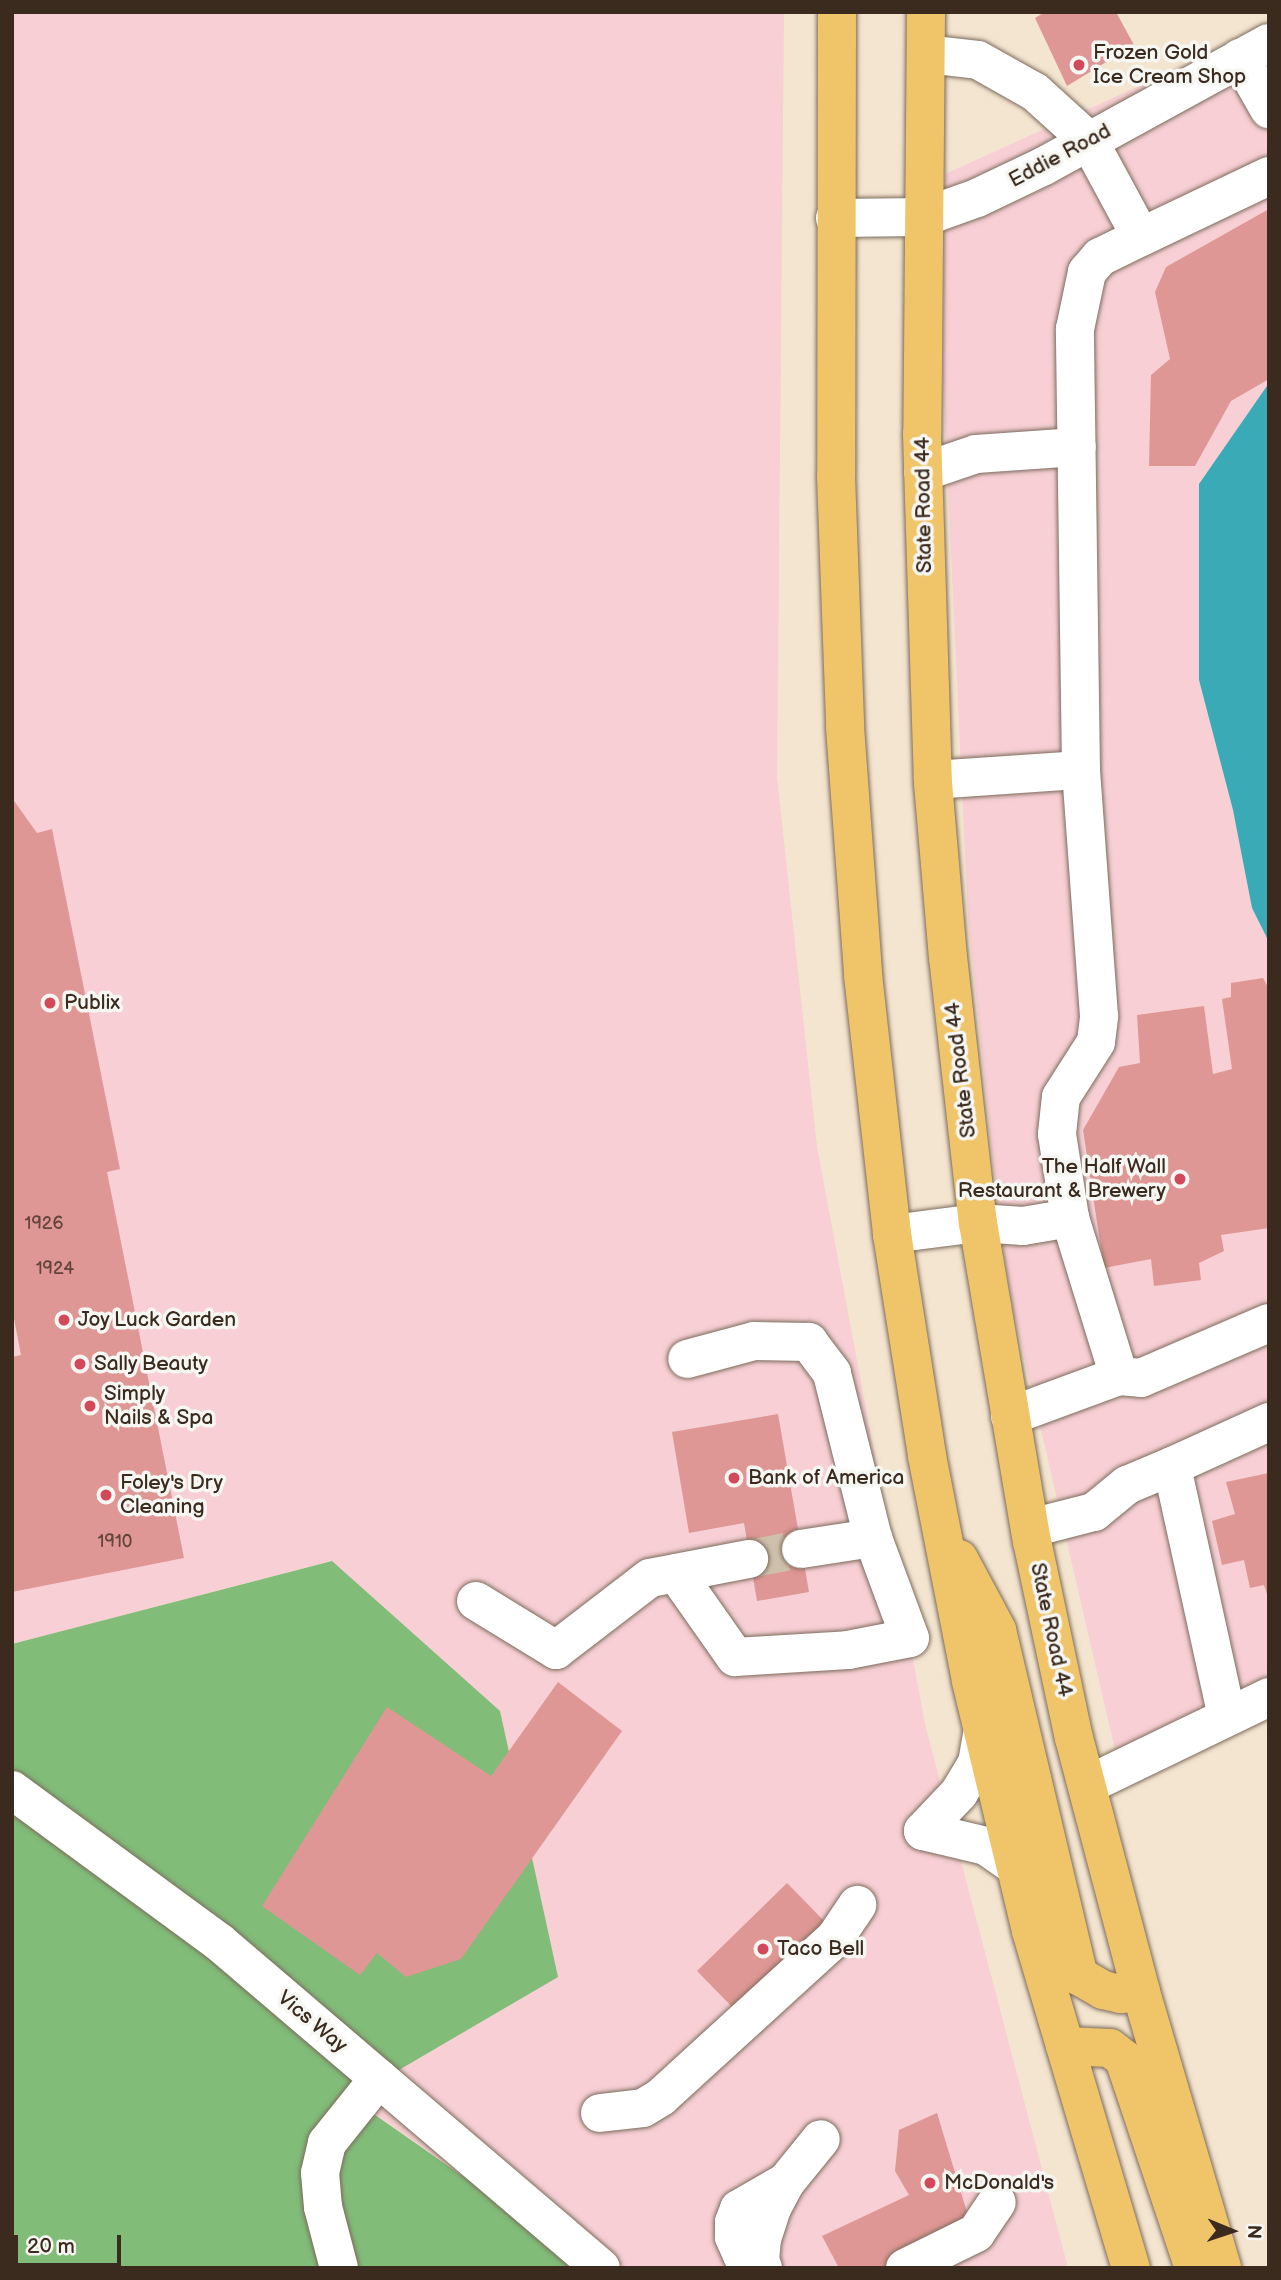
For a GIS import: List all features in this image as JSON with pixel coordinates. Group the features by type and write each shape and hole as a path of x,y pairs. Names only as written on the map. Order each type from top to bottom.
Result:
{"main road":[{"path":"837,12 836,476 845,727 863,975 892,1234 940,1523 983,1730 1016,1867 1065,2046 1131,2268"},
{"name":"State Road 44","path":"926,12 923,472 933,779 948,957 978,1223 1031,1528 1087,1785 1141,1992 1222,2268"},
{"path":"940,1523 997,1630 1079,1976 1103,1990 1121,1994 1141,1992"},
{"path":"1065,2046 1110,2049 1124,2059 1194,2268"}],"street":[{"name":"Eddie Road","path":"835,218 924,217 977,198 1089,141 1254,50"},
{"path":"1254,50 1269,109"},
{"path":"926,54 978,60 1035,92 1089,141 1141,237"},
{"path":"1119,1376 1070,1218 1057,1134 1061,1097 1096,1042 1099,1016 1081,770 1075,329 1087,272 1100,257 1269,176"},
{"path":"923,472 976,454 1077,447"},
{"path":"933,779 1081,770"},
{"path":"892,1234 978,1223 1023,1226 1070,1218"},
{"path":"1010,1416 1119,1376 1140,1378 1269,1323"},
{"path":"676,1573 735,1657 848,1650 910,1638 873,1538 832,1373 808,1342 754,1341 687,1359"},
{"path":"1031,1528 1094,1511 1127,1485 1269,1422"},
{"path":"1172,1466 1227,1717"},
{"path":"801,1549 873,1538"},
{"path":"476,1601 556,1650 650,1578 750,1559"},
{"path":"1087,1785 1269,1697"},
{"path":"983,1730 977,1763 959,1793 923,1831 986,1846 1016,1867"},
{"name":"Vics Way","path":"12,1790 219,1942 601,2268"},
{"path":"600,2113 643,2108 661,2097 835,1938 857,1905"},
{"path":"339,2268 323,2207 320,2173 327,2143 379,2078"},
{"path":"762,2268 762,2239 772,2208 786,2182 821,2139"},
{"path":"756,2268 742,2255 734,2237 734,2222 739,2209 786,2182"},
{"path":"905,2268 976,2233 997,2202"}],"shaded area":[{"path":"12,12 784,12 777,777 817,1147 925,1724 1068,2268 594,2268 351,2097 331,1561 12,1644"},
{"path":"1269,33 1269,383 1199,485 1199,680 1233,810 1252,908 1269,942 1269,1715 1122,1780 1013,1309 999,1220 968,919 943,378 945,174 1146,83 1147,93"}],"green space":[{"path":"332,1561 500,1711 558,1977 351,2098 594,2268 12,2268 12,1644"}],"water":[{"path":"1269,383 1269,942 1252,908 1233,810 1199,680 1199,484"}],"building":[{"name":"Frozen Gold Ice Cream Shop","path":"1045,12 1116,12 1134,45 1067,86 1035,18"},
{"path":"1269,209 1269,379 1231,401 1195,466 1149,466 1151,375 1170,359 1155,292 1166,267"},
{"path":"12,798 37,833 52,829 120,1169 107,1172 184,1558 12,1592 12,1357 21,1355 12,1308"},
{"name":"The Half Wall Restaurant & Brewery","path":"1263,978 1269,989 1269,1228 1221,1235 1224,1251 1199,1263 1201,1280 1154,1286 1151,1259 1104,1268 1083,1130 1119,1067 1140,1063 1137,1015 1204,1006 1213,1074 1232,1069 1222,999 1231,997 1231,983"},
{"name":"Bank of America","path":"778,1414 809,1592 757,1601 744,1523 689,1533 672,1432"},
{"path":"1269,1473 1268,1597 1264,1585 1250,1588 1244,1560 1222,1565 1212,1521 1235,1514 1226,1482"},
{"path":"558,1682 622,1731 461,1959 406,1977 377,1953 360,1975 262,1906 387,1707 491,1776"},
{"name":"Taco Bell","path":"787,1883 830,1927 740,2015 697,1971"},
{"name":"McDonald's","path":"937,2113 969,2219 887,2268 839,2268 822,2236 909,2195 895,2171 899,2130"}],"tunnel":[{"path":"749,1559 801,1549"}],"place":[{"name":"Frozen Gold Ice Cream Shop","path":"1079,65"},
{"name":"Publix","path":"50,1003"},
{"name":"The Half Wall Restaurant & Brewery","path":"1180,1179"},
{"name":"Joy Luck Garden","path":"64,1320"},
{"name":"Sally Beauty","path":"80,1364"},
{"name":"Simply Nails & Spa","path":"90,1406"},
{"name":"Bank of America","path":"734,1478"},
{"name":"Foley's Dry Cleaning","path":"106,1495"},
{"name":"Taco Bell","path":"763,1949"},
{"name":"McDonald's","path":"930,2183"}]}
